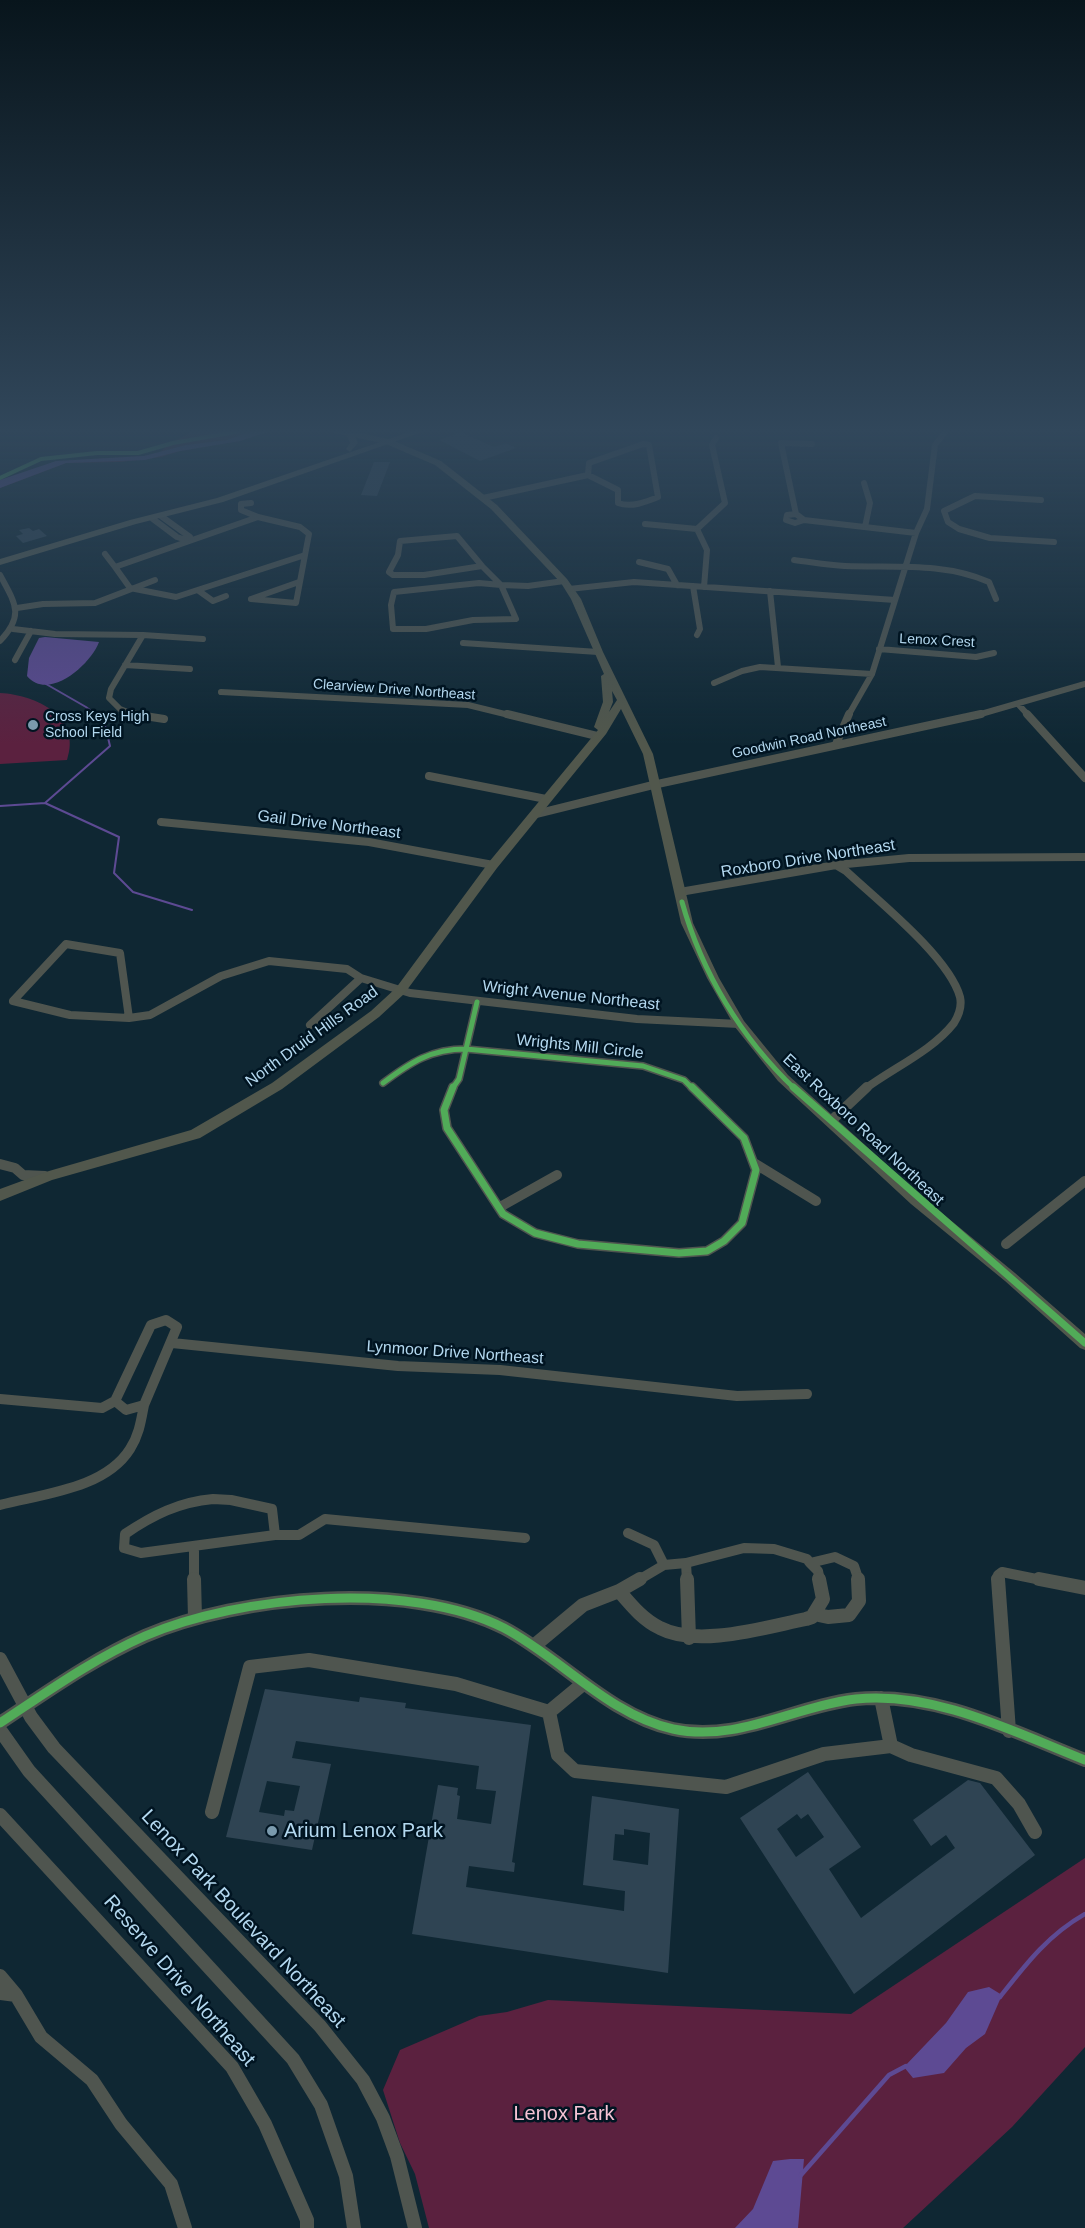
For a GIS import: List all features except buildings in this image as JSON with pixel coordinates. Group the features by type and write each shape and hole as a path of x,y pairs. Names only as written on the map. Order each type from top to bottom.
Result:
{"main road":[{"path":"0,562 87,536"},
{"path":"0,571 116,536"},
{"name":"East Roxboro Road Northeast","path":"519,536 566,585 648,754 653,784 687,923 713,978 739,1024 783,1078 832,1120 916,1200 1010,1277 1085,1343"},
{"path":"597,736 596,731 608,702 605,665"},
{"name":"North Druid Hills Road","path":"0,1195 49,1176 195,1134 277,1086 375,1014 400,991 493,864 536,814 614,715 622,700"}],"street":[{"path":"182,536 189,541"},
{"path":"116,567 203,536"},
{"path":"299,582 251,599 296,603 309,536"},
{"path":"482,566 424,575 393,575 389,572 398,555 400,541 457,536 501,585 516,620 473,620 408,630 393,629 394,592 479,583 501,585 528,586 677,582 704,587 895,600"},
{"path":"700,536 707,550 704,587"},
{"path":"836,744 856,699 872,674 915,536"},
{"path":"989,536 1054,542"},
{"path":"105,554 130,588 176,597 306,555"},
{"path":"794,560 844,566 908,565 981,578 992,586 996,599"},
{"path":"639,562 666,566 672,570 677,582"},
{"path":"0,575 17,608 13,629 0,640"},
{"path":"17,608 61,603 95,603 155,580"},
{"path":"693,586 700,629 697,635"},
{"path":"199,591 213,601 226,596"},
{"path":"770,591 778,667"},
{"path":"13,629 203,639"},
{"path":"15,660 31,631"},
{"path":"143,635 111,688 109,698 116,709 131,715 164,719"},
{"path":"463,643 598,652"},
{"name":"Lenox Crest","path":"879,650 976,657 994,653"},
{"path":"125,665 190,669"},
{"path":"714,683 742,671 778,667 872,674"},
{"name":"Goodwin Road Northeast","path":"536,814 653,784 1018,704 1085,684"},
{"name":"Clearview Drive Northeast","path":"221,692 468,705 597,736"},
{"path":"1018,704 1085,778"},
{"path":"429,776 546,799"},
{"name":"Gail Drive Northeast","path":"161,822 369,842 493,864"},
{"name":"Roxboro Drive Northeast","path":"680,892 836,865 909,858 1085,857"},
{"path":"832,1120 866,1088 945,1031 960,1014 963,1004 960,992 936,960 846,871 836,865"},
{"name":"Wright Avenue Northeast","path":"129,1018 120,953 66,944 13,1001 46,1012 103,1021 129,1018 150,1015 221,976 255,963 268,961 319,964 348,969 361,978 400,991 477,1002 637,1019 739,1024"},
{"path":"310,1025 361,978"},
{"name":"Wrights Mill Circle","path":"467,1049 643,1066 684,1080 744,1138 756,1170 753,1189 742,1223 724,1242 707,1251 679,1253 578,1244 535,1233 500,1213 447,1128 444,1110 448,1095 459,1079 477,1002"},
{"path":"383,1083 423,1053 444,1048 467,1049"},
{"path":"754,1163 816,1201"},
{"path":"0,1164 15,1168 23,1175 49,1176"},
{"path":"500,1213 557,1175"},
{"path":"1006,1244 1085,1181"},
{"path":"0,1399 102,1408 115,1401 151,1325 166,1320 177,1327 144,1405 139,1434 126,1456 103,1473 77,1486 0,1505"},
{"name":"Lynmoor Drive Northeast","path":"172,1343 398,1366 500,1370 737,1396 807,1394"},
{"path":"115,1401 126,1410 144,1405"},
{"path":"275,1535 272,1509 252,1502 226,1499 184,1501 163,1509 125,1534 124,1548 141,1553 275,1535 299,1535 325,1519 525,1538"},
{"path":"628,1533 654,1545 664,1565"},
{"path":"194,1547 195,1618"},
{"path":"535,1646 568,1613 598,1595 619,1591 664,1565 686,1563 744,1548 774,1549 807,1558 818,1572 823,1599 814,1614 806,1619 690,1638 667,1632 636,1612 619,1591"},
{"path":"810,1563 835,1557 854,1566 862,1593 859,1606 848,1616 830,1619 814,1614"},
{"path":"686,1563 690,1638"},
{"path":"1009,1731 998,1575 1002,1572 1085,1588"},
{"path":"0,1723 93,1661 136,1640 195,1618 285,1603 378,1596 435,1604 478,1616 535,1646 584,1683 651,1724 695,1732 737,1729 802,1710 856,1699 881,1698 930,1705 1009,1731 1085,1760"},
{"name":"Lenox Park Boulevard Northeast","path":"0,1659 26,1706 54,1748 320,2026 363,2080 383,2118 397,2156 415,2228"},
{"path":"212,1812 250,1667 309,1660 456,1684 549,1712"},
{"path":"549,1712 584,1683"},
{"path":"881,1698 891,1746"},
{"path":"549,1712 558,1755 575,1771 726,1787 824,1754 891,1746 911,1755 959,1766 996,1778 1019,1804 1035,1832"},
{"path":"0,1731 29,1771 293,2059 321,2105 346,2176 354,2228"},
{"name":"Reserve Drive Northeast","path":"0,1815 232,2067 265,2124 307,2220 307,2228"},
{"path":"0,1976 16,1995 41,2037 92,2080 121,2124 171,2184 185,2228"},
{"path":"0,1993 16,1995"}],"green space":[{"name":"Cross Keys High School Field","path":"0,693 28,698 53,711 62,720 68,732 70,745 67,760 0,764"},
{"name":"Lenox Park","path":"1085,1858 1085,2047 1012,2127 903,2228 429,2228 415,2174 400,2143 383,2090 400,2050 479,2016 507,2012 548,2000 851,2014"}],"shaded area":[{"path":"39,638 99,642 95,651 79,669 68,677 46,685 36,683 27,676 29,658"},
{"path":"989,1987 1002,1995 985,2034 966,2048 944,2073 913,2078 904,2067 946,2023 968,1992"},
{"path":"804,2159 798,2228 735,2228 753,2209 773,2161"}],"waterway":[{"path":"45,803 110,746 104,721 86,707 46,684"},
{"path":"0,806 45,803"},
{"path":"45,803 119,837 114,873 133,892 192,910"},
{"path":"1000,1997 1049,1941 1085,1914"},
{"path":"801,2175 889,2075 906,2066"}],"cycle path":[{"path":"682,902 698,950 721,996 735,1019 767,1060 800,1094 1085,1343"},
{"path":"383,1083 421,1056 452,1049 467,1049 643,1066 684,1080 744,1138 756,1170 742,1223 724,1241 707,1251 679,1253 578,1244 535,1233 503,1214 447,1128 444,1110 448,1095 459,1079 477,1002"},
{"path":"0,1723 116,1649 177,1624 289,1602 362,1597 432,1604 466,1613 500,1627 534,1645 630,1712 673,1729 716,1732 756,1725 836,1703 856,1699 883,1698 912,1701 972,1717 1085,1760"}],"place":[{"name":"Cross Keys High School Field","path":"33,725"},
{"name":"Arium Lenox Park","path":"272,1831"}]}
